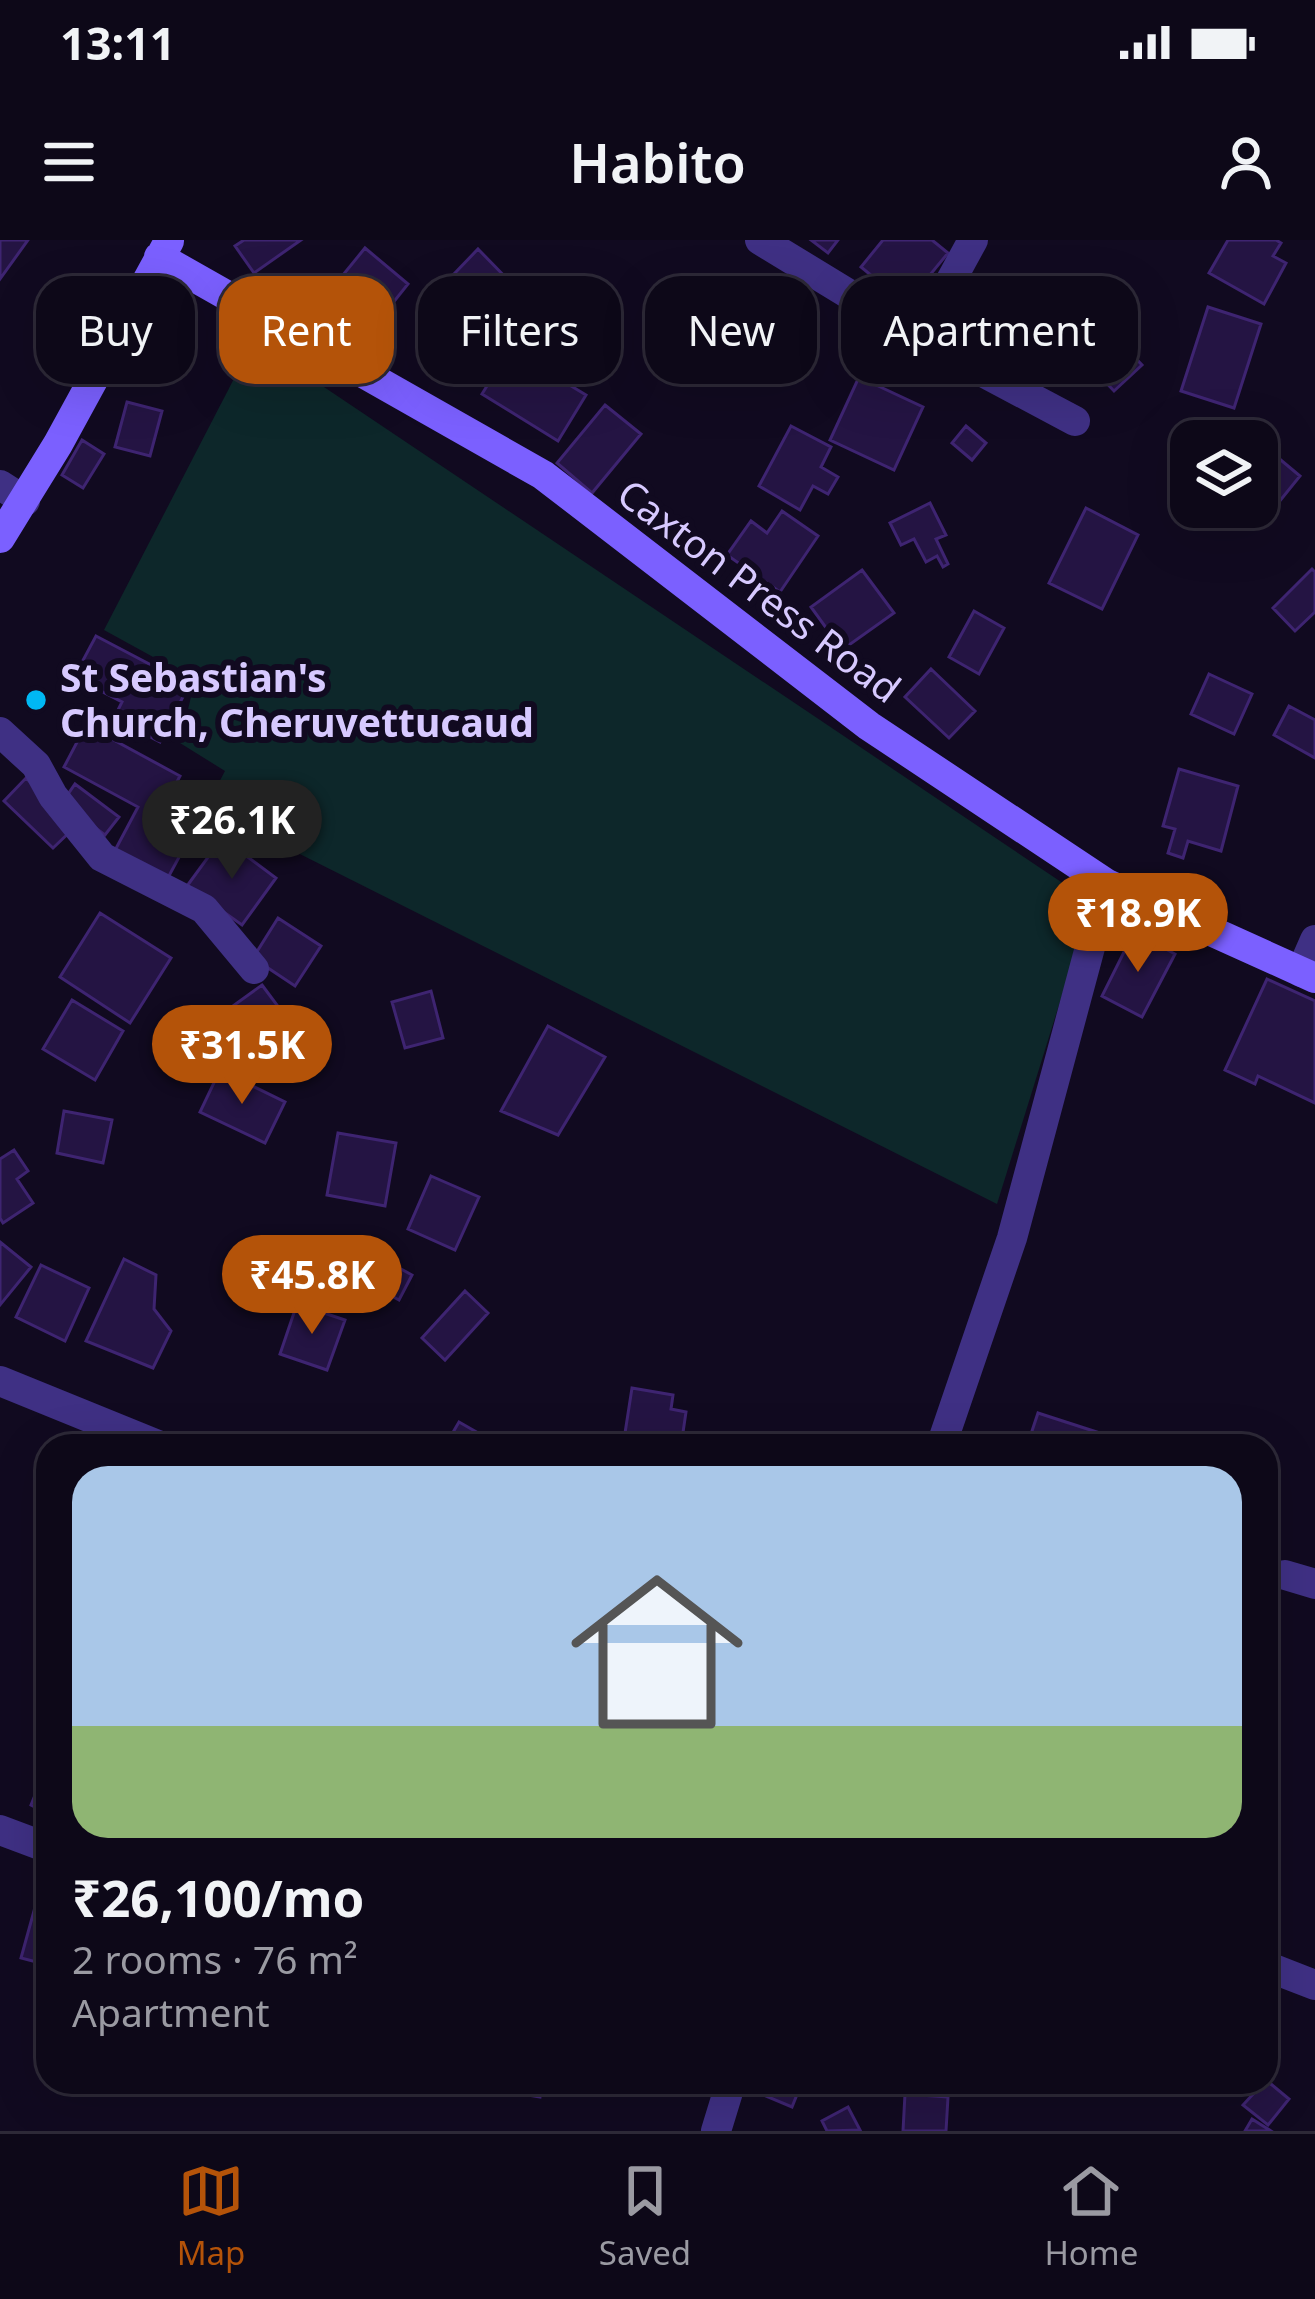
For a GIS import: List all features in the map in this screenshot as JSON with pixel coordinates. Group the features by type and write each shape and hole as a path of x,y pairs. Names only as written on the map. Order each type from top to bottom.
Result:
{"street":[{"path":"760,240 841,289"},
{"path":"953,276 973,240"},
{"path":"0,538 12,493 164,249"},
{"name":"Caxton Press Road","path":"164,249 542,475 869,726 1107,884 1308,975"},
{"path":"1007,384 1075,421"},
{"path":"0,732 36,765 53,796 102,856 204,909 254,969"},
{"path":"945,1434 1012,1238 1107,884"},
{"path":"1308,975 1315,940"},
{"path":"0,1381 130,1434"},
{"path":"0,1830 36,1844"},
{"path":"1278,1971 1315,1985"},
{"path":"716,2131 727,2094"}],"green space":[{"path":"231,384 320,384 1091,902 997,1204 206,807 225,771 180,743 195,680 104,630"}],"building":[{"path":"0,240 28,240 0,279"},
{"path":"244,240 301,240 254,273 235,246"},
{"path":"811,240 838,240 828,253"},
{"path":"883,240 932,240 948,253 929,276 872,276 861,267"},
{"path":"1228,240 1281,243 1273,256 1286,263 1264,304 1209,273"},
{"path":"365,248 408,284 394,302 394,276 342,276"},
{"path":"478,249 504,276 456,276"},
{"path":"1208,307 1261,324 1234,408 1181,391"},
{"path":"488,384 568,384 586,395 558,441 482,394"},
{"path":"856,384 874,384 923,407 894,470 830,440"},
{"path":"127,402 162,411 150,456 115,447"},
{"path":"605,405 641,434 592,493 557,463"},
{"path":"791,426 831,447 821,467 838,477 828,494 813,486 800,510 759,486"},
{"path":"966,426 986,443 972,460 952,443"},
{"path":"82,440 104,454 83,488 62,475"},
{"path":"1278,458 1300,476 1278,503"},
{"path":"930,503 946,535 936,539 948,564 943,567 937,556 926,562 914,539 901,545 890,523"},
{"path":"1086,508 1138,535 1102,609 1049,583"},
{"path":"782,511 818,536 780,592 727,555 751,521 767,533"},
{"path":"1312,569 1315,612 1295,631 1273,608"},
{"path":"862,570 894,613 842,650 811,607"},
{"path":"974,611 1004,628 979,674 949,657"},
{"path":"96,636 189,685 160,742 114,718 122,702 74,677"},
{"path":"931,669 975,711 949,738 905,697"},
{"path":"1209,674 1252,694 1234,734 1191,714"},
{"path":"1289,706 1315,720 1315,758 1274,735"},
{"path":"86,725 180,776 171,793 204,811 164,885 112,856 138,807 64,767"},
{"path":"1179,769 1238,786 1221,851 1188,841 1183,858 1168,853 1175,829 1163,826"},
{"path":"26,778 76,826 53,848 4,801"},
{"path":"75,784 119,817 105,835 62,803"},
{"path":"222,838 276,878 242,925 187,886"},
{"path":"100,913 171,958 130,1023 60,977"},
{"path":"278,918 321,946 295,986 253,958"},
{"path":"1134,932 1175,954 1142,1017 1102,996"},
{"path":"1267,979 1315,1001 1315,1103 1258,1076 1255,1084 1225,1070"},
{"path":"262,985 306,1044 262,1076 219,1016"},
{"path":"431,991 443,1038 405,1048 392,1002"},
{"path":"72,1000 123,1031 95,1080 43,1049"},
{"path":"548,1026 605,1057 558,1135 501,1111"},
{"path":"220,1070 285,1102 265,1143 200,1112"},
{"path":"64,1111 112,1120 103,1163 57,1153"},
{"path":"338,1133 396,1143 385,1206 327,1195"},
{"path":"14,1150 28,1171 17,1179 33,1203 3,1223 0,1159"},
{"path":"431,1176 479,1197 455,1250 408,1229"},
{"path":"0,1242 31,1267 0,1305"},
{"path":"364,1249 412,1275 399,1300 351,1274"},
{"path":"124,1259 156,1275 154,1309 171,1331 153,1368 86,1341"},
{"path":"41,1265 89,1288 65,1341 16,1317"},
{"path":"465,1291 488,1313 445,1360 422,1338"},
{"path":"297,1304 345,1320 327,1370 280,1354"},
{"path":"632,1388 673,1395 671,1409 686,1412 683,1434 625,1434"},
{"path":"1038,1413 1103,1434 1031,1434"},
{"path":"459,1422 480,1434 452,1434"},
{"path":"36,1904 36,1962 21,1958"},
{"path":"1278,2090 1289,2099 1268,2125 1243,2105 1253,2094 1278,2094"},
{"path":"761,2094 797,2094 792,2107"},
{"path":"905,2094 948,2097 946,2131 903,2131"},
{"path":"848,2107 860,2130 827,2131 822,2121"},
{"path":"1252,2119 1271,2131 1245,2131"}],"place":[{"name":"St Sebastian's Church, Cheruvettucaud","path":"36,700"}]}
